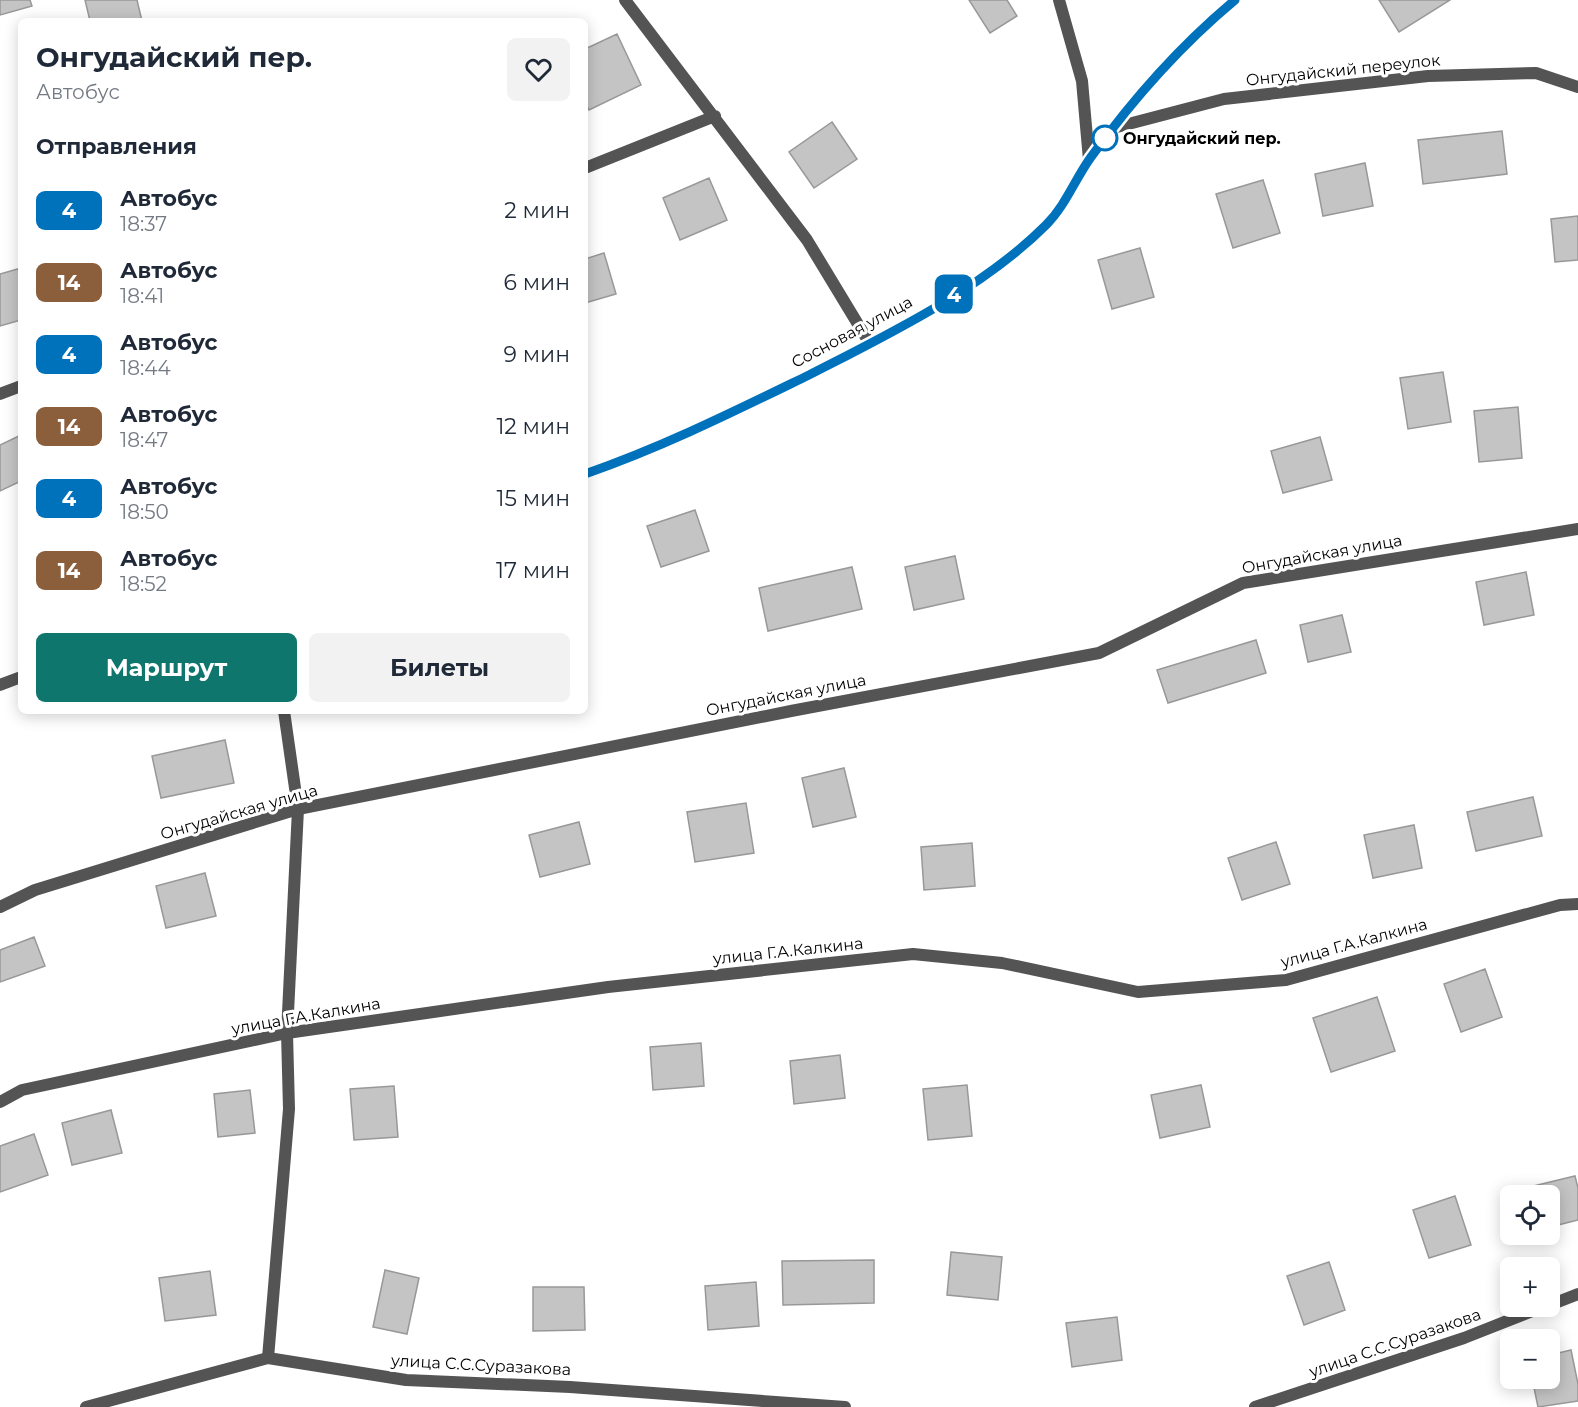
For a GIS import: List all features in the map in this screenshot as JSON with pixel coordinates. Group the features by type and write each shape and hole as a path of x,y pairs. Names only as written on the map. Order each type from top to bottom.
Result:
{"street":[{"path":"625,0 807,240 870,344"},
{"path":"1059,0 1082,81 1089,160"},
{"name":"Сосновая улица","path":"588,473 641,455 712,423 870,344 992,271 1047,224 1069,196 1089,160 1161,70 1235,0"},
{"name":"Онгудайский переулок","path":"1113,128 1224,99 1428,76 1536,73 1578,87"},
{"path":"588,167 715,116"},
{"path":"0,394 18,387"},
{"name":"Онгудайская улица","path":"0,907 35,890 298,809 791,711 1099,653 1243,583 1578,529"},
{"path":"0,685 18,678"},
{"path":"268,1358 289,1109 287,1033 298,809 284,714"},
{"name":"улица Г.А.Калкина","path":"0,1102 22,1090 287,1033 608,987 913,954 1002,963 1138,992 1286,980 1560,905 1578,904"},
{"name":"улица С.С.Суразакова","path":"1560,1301 1578,1294"},
{"name":"улица С.С.Суразакова","path":"1255,1407 1464,1338 1518,1317"},
{"name":"улица С.С.Суразакова","path":"86,1407 268,1358 406,1380 570,1387 845,1407"}],"building":[{"path":"0,0 30,0 32,6 0,15"},
{"path":"85,0 137,0 141,18 89,18"},
{"path":"969,0 1007,0 1017,16 990,33"},
{"path":"1379,0 1450,0 1399,32"},
{"path":"617,34 641,85 589,110 588,48"},
{"path":"832,122 857,159 814,188 789,152"},
{"path":"1502,131 1507,174 1423,184 1418,140"},
{"path":"1365,163 1373,206 1323,216 1315,174"},
{"path":"709,178 727,220 680,240 663,198"},
{"path":"1263,180 1280,233 1233,248 1216,194"},
{"path":"1578,216 1578,260 1555,262 1551,219"},
{"path":"1140,248 1154,297 1112,309 1098,260"},
{"path":"604,253 616,294 588,302 588,258"},
{"path":"18,269 18,321 0,326 0,274"},
{"path":"1443,372 1451,422 1408,429 1400,378"},
{"path":"1518,407 1522,458 1479,462 1474,411"},
{"path":"18,436 18,482 0,491 0,445"},
{"path":"1320,437 1332,480 1283,493 1271,451"},
{"path":"695,510 709,551 661,567 647,526"},
{"path":"955,556 964,599 914,610 905,567"},
{"path":"852,567 862,609 768,631 759,588"},
{"path":"1526,572 1534,615 1484,625 1476,582"},
{"path":"1342,615 1351,652 1308,662 1300,625"},
{"path":"1256,640 1266,673 1168,703 1157,670"},
{"path":"225,740 234,783 161,798 152,756"},
{"path":"844,768 856,817 813,827 802,778"},
{"path":"1533,797 1542,836 1476,851 1467,812"},
{"path":"746,803 754,853 695,862 687,812"},
{"path":"579,822 590,864 540,877 529,835"},
{"path":"1414,825 1422,868 1373,878 1364,835"},
{"path":"1276,842 1290,884 1242,900 1228,858"},
{"path":"972,843 975,886 924,890 921,847"},
{"path":"205,873 216,916 166,928 156,886"},
{"path":"34,937 45,966 0,982 0,950"},
{"path":"1485,969 1502,1017 1461,1032 1444,984"},
{"path":"1377,997 1395,1051 1331,1072 1313,1018"},
{"path":"701,1043 704,1086 653,1090 650,1047"},
{"path":"840,1055 845,1098 794,1104 790,1061"},
{"path":"967,1085 972,1136 928,1140 923,1089"},
{"path":"1201,1085 1210,1127 1160,1138 1151,1095"},
{"path":"394,1086 398,1137 354,1140 350,1089"},
{"path":"250,1090 255,1133 218,1137 214,1094"},
{"path":"111,1110 122,1153 72,1165 62,1123"},
{"path":"34,1134 48,1175 0,1192 0,1146"},
{"path":"1575,1176 1578,1188 1578,1220 1560,1224 1560,1185 1538,1185"},
{"path":"1455,1196 1471,1245 1429,1258 1413,1210"},
{"path":"951,1252 1002,1257 998,1300 947,1295"},
{"path":"874,1260 874,1303 783,1305 782,1261"},
{"path":"1329,1262 1345,1310 1304,1325 1287,1276"},
{"path":"385,1270 419,1278 407,1334 373,1327"},
{"path":"210,1271 216,1315 165,1321 159,1278"},
{"path":"756,1282 759,1326 708,1330 705,1286"},
{"path":"533,1287 584,1287 585,1330 533,1331"},
{"path":"1117,1317 1122,1360 1072,1367 1066,1323"},
{"path":"1571,1350 1578,1384 1578,1401 1538,1407 1534,1389 1560,1389 1560,1353"}],"bus line":[{"name":"4","path":"588,473 641,455 712,423 870,344 992,271 1047,224 1069,196 1089,160 1161,70 1235,0"}],"place":[{"name":"Онгудайский пер.","path":"1105,138"}]}
